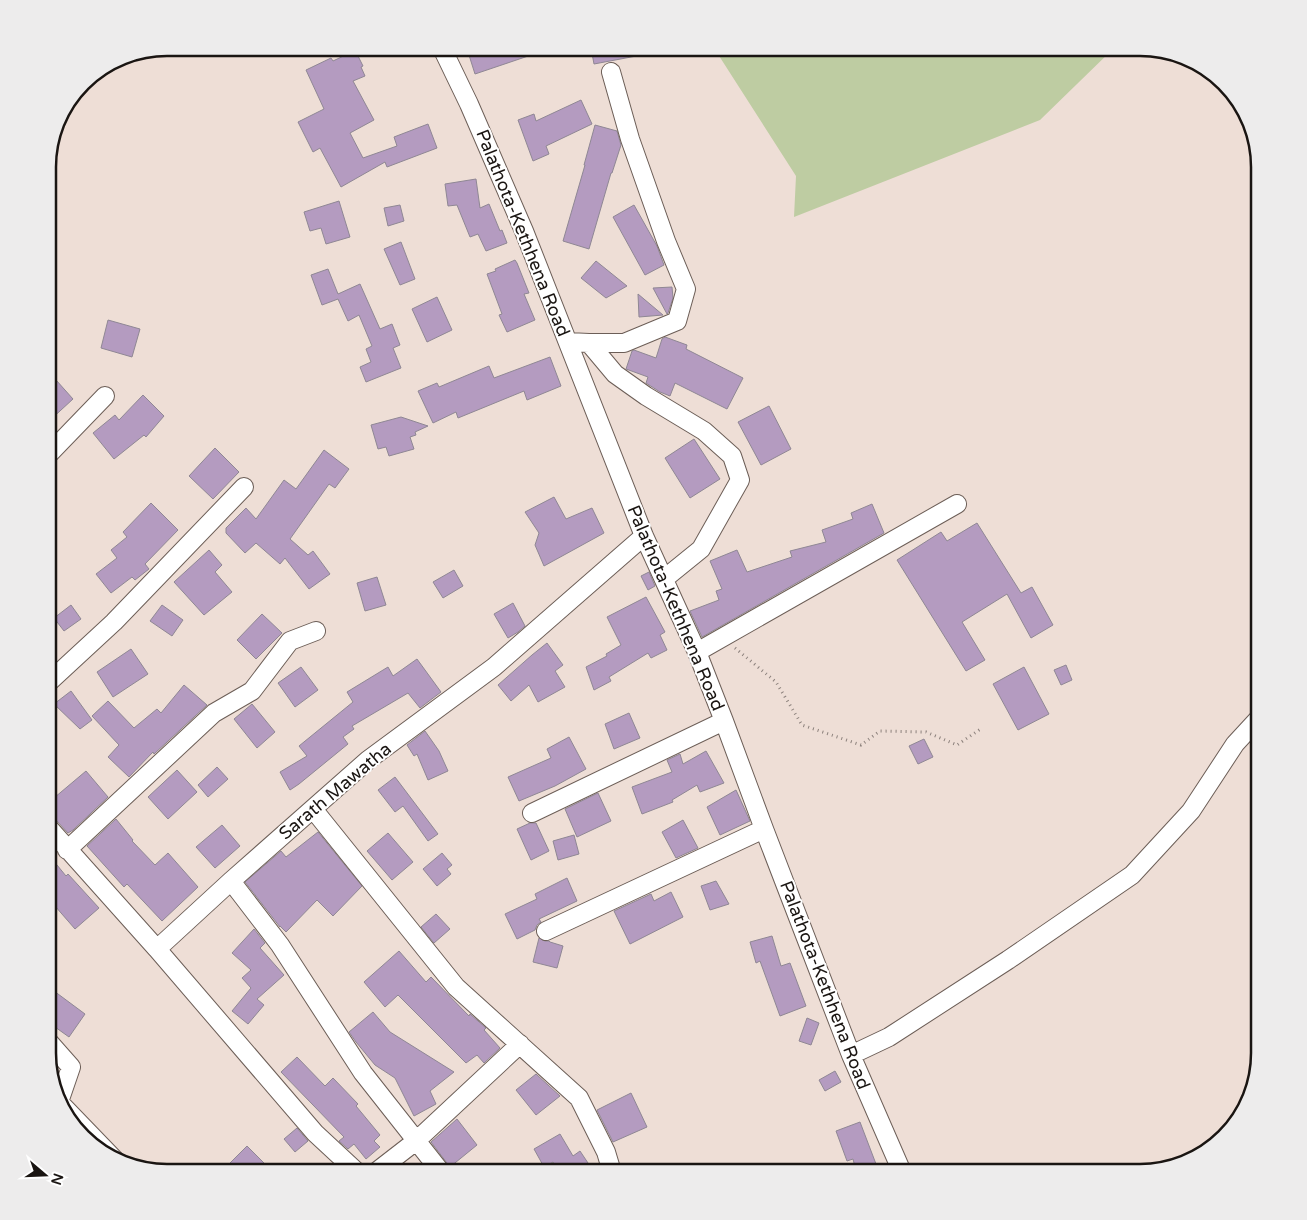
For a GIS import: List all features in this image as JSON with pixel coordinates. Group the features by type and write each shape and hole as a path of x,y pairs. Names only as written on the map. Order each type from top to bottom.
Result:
{"street":[{"name":"Palathota-Kethhena Road","path":"446,56 469,104 524,231 644,536 697,652 851,1055 899,1164"},
{"path":"568,342 624,343 678,321 686,289 666,241 630,138 611,72"},
{"path":"589,342 615,374 646,396 704,431 732,456 740,480 701,549 664,579"},
{"path":"56,447 105,396"},
{"path":"56,676 114,622 244,487"},
{"path":"697,652 957,504"},
{"name":"Sarath Mawatha","path":"158,948 368,760 494,667 644,536"},
{"path":"68,850 214,713 252,691 290,641 316,632"},
{"path":"532,813 724,721"},
{"path":"851,1055 889,1037 1008,960 1132,875 1191,811 1235,744 1251,727"},
{"path":"313,809 456,987 579,1098 606,1152 610,1164"},
{"path":"546,931 764,829"},
{"path":"56,836 158,948 315,1133 348,1164"},
{"path":"231,881 280,945 363,1073 435,1164"},
{"path":"386,1164 416,1141 520,1044"},
{"path":"56,1050 71,1066 63,1090"}],"path":[{"path":"723,638 776,682 802,725 862,745 880,730 926,732 957,745 982,728"}],"green space":[{"path":"719,56 1106,56 1040,120 794,217 796,176"}],"building":[{"path":"344,56 358,56 363,66 361,67 365,76 353,81 374,120 350,133 363,158 397,146 394,137 428,124 437,148 387,167 385,162 341,187 320,148 313,152 298,122 324,109 306,70 331,58 333,61"},
{"path":"469,56 528,56 475,74"},
{"path":"592,56 636,56 594,64"},
{"path":"581,100 592,124 546,146 549,154 533,161 518,120 534,114 536,121"},
{"path":"595,125 617,131 621,145 589,249 563,241"},
{"path":"476,179 480,208 489,204 507,243 486,251 478,234 470,237 457,205 448,206 445,184"},
{"path":"339,201 350,237 326,244 321,228 310,231 304,212"},
{"path":"400,205 404,221 388,226 384,208"},
{"path":"634,205 657,246 664,265 645,275 613,217"},
{"path":"401,242 415,279 400,285 384,249"},
{"path":"515,260 529,293 524,294 535,320 507,332 499,315 502,314 487,274"},
{"path":"596,261 627,286 606,298 581,278"},
{"path":"328,269 338,294 360,284 380,329 392,324 400,345 393,348 401,368 366,382 360,367 371,362 366,349 372,346 359,315 348,321 338,299 322,305 311,275"},
{"path":"672,287 673,298 667,314 653,288"},
{"path":"638,294 663,315 639,317"},
{"path":"437,297 452,330 427,342 412,309"},
{"path":"108,320 140,329 132,357 101,348"},
{"path":"665,337 687,345 686,349 743,378 727,409 675,383 670,396 646,383 648,377 626,369 634,350 656,358 662,339"},
{"path":"550,357 561,386 527,400 524,391 458,418 456,412 433,423 418,391 437,383 439,387 489,366 494,378"},
{"path":"56,380 73,399 56,415"},
{"path":"143,395 164,416 146,437 144,435 114,459 93,433 115,415 119,420"},
{"path":"769,406 791,449 761,465 738,422"},
{"path":"401,417 428,426 415,432 416,435 410,437 414,449 389,456 386,447 378,449 371,425"},
{"path":"694,439 720,479 690,498 665,458"},
{"path":"215,448 239,472 213,499 189,476"},
{"path":"324,450 349,469 335,488 329,484 290,539 308,555 313,551 330,574 309,589 285,558 280,564 256,543 245,553 226,533 226,528 246,508 256,519 284,480 296,489"},
{"path":"554,497 566,519 592,508 604,533 544,566 535,545 539,533 525,512"},
{"path":"151,503 178,530 145,564 149,569 135,580 132,577 111,593 96,574 117,558 111,550 127,537 123,532"},
{"path":"872,504 884,533 702,637 690,611 719,600 716,591 722,589 710,561 737,550 747,572 792,557 790,551 826,542 822,530 853,519 851,513"},
{"path":"977,523 1021,593 1032,587 1053,625 1031,638 1007,594 962,622 985,660 966,671 897,560 941,532 947,541"},
{"path":"209,550 222,565 215,572 232,592 204,615 174,582"},
{"path":"454,570 463,586 443,598 433,582"},
{"path":"649,572 655,586 648,590 641,576"},
{"path":"377,577 386,605 365,611 357,583"},
{"path":"646,597 665,632 660,635 667,650 651,658 648,653 609,677 611,681 594,690 586,667 607,656 606,654 621,645 607,617"},
{"path":"513,603 525,626 508,638 494,614"},
{"path":"71,605 81,619 64,631 56,621 56,616"},
{"path":"162,605 183,620 172,636 150,621"},
{"path":"262,614 282,633 256,659 237,640"},
{"path":"547,643 563,665 555,671 565,687 538,702 529,685 511,701 498,685"},
{"path":"131,649 148,674 113,697 97,672"},
{"path":"417,659 441,692 420,708 408,693 352,726 354,729 343,737 348,744 290,790 280,772 307,756 299,746 353,702 347,692 388,667 393,676"},
{"path":"1066,665 1072,680 1061,685 1054,670"},
{"path":"301,667 318,690 295,707 278,683"},
{"path":"1024,667 1049,714 1018,730 993,684"},
{"path":"184,685 207,705 154,754 153,752 129,777 108,757 119,745 92,716 108,701 134,728 157,709 161,713"},
{"path":"71,691 92,720 80,729 56,706 56,702"},
{"path":"252,704 275,732 257,748 234,719"},
{"path":"629,713 640,738 614,749 605,724"},
{"path":"425,731 439,751 448,771 428,780 417,754 414,756 407,745"},
{"path":"569,737 586,769 555,786 519,801 508,777 551,758 547,749"},
{"path":"924,739 933,757 918,764 909,746"},
{"path":"706,751 724,783 700,792 697,785 672,800 673,802 642,814 632,787 672,772 667,760 680,754 683,764"},
{"path":"217,767 228,779 208,797 198,785"},
{"path":"177,770 197,792 168,819 148,797"},
{"path":"86,771 108,797 68,833 56,820 56,796"},
{"path":"395,777 438,834 428,841 403,806 395,812 378,790"},
{"path":"736,790 750,821 720,835 707,807"},
{"path":"598,793 611,821 577,837 565,809"},
{"path":"116,819 132,841 155,865 168,853 198,887 162,921 127,884 124,887 87,846"},
{"path":"683,820 698,848 676,858 662,832"},
{"path":"530,823 536,823 549,851 531,860 517,829"},
{"path":"222,825 240,846 215,868 196,847"},
{"path":"318,832 362,886 333,916 317,900 286,932 245,882 281,851 286,857"},
{"path":"388,833 413,862 392,880 367,851"},
{"path":"574,835 579,854 558,860 553,841"},
{"path":"442,853 452,865 447,869 451,874 437,886 423,869"},
{"path":"56,864 99,908 75,929 56,907"},
{"path":"567,878 577,901 539,919 541,922 535,930 517,939 505,914 537,899 535,894"},
{"path":"716,881 729,904 710,910 701,886"},
{"path":"671,892 683,917 630,944 614,911 651,894 654,901"},
{"path":"436,914 450,929 434,943 421,927"},
{"path":"254,929 265,943 260,948 284,975 257,999 264,1005 248,1024 232,1011 251,988 242,978 251,970 232,953"},
{"path":"772,936 781,966 790,963 806,1006 780,1016 760,961 756,963 750,942"},
{"path":"539,938 563,946 557,968 533,962"},
{"path":"399,951 426,982 431,977 469,1016 470,1014 486,1028 484,1030 500,1048 484,1063 477,1055 466,1063 398,995 385,1007 364,982"},
{"path":"56,992 85,1014 69,1037 56,1028"},
{"path":"373,1012 390,1032 454,1072 430,1091 436,1104 414,1116 395,1078 375,1065 349,1032"},
{"path":"807,1018 819,1023 811,1045 799,1041"},
{"path":"297,1057 325,1086 333,1078 358,1104 356,1106 380,1135 374,1141 380,1147 366,1159 354,1144 348,1149 339,1141 344,1137 281,1072"},
{"path":"835,1071 841,1082 825,1091 819,1080"},
{"path":"536,1074 560,1096 536,1115 516,1090"},
{"path":"631,1093 647,1127 613,1142 597,1110"},
{"path":"457,1119 477,1145 454,1164 448,1164 431,1142"},
{"path":"860,1122 876,1164 854,1164 853,1159 847,1161 836,1131"},
{"path":"297,1128 308,1141 295,1152 284,1139"},
{"path":"560,1134 573,1156 580,1151 589,1164 554,1164 553,1162 542,1164 534,1149"},
{"path":"247,1146 265,1164 229,1164"}]}
